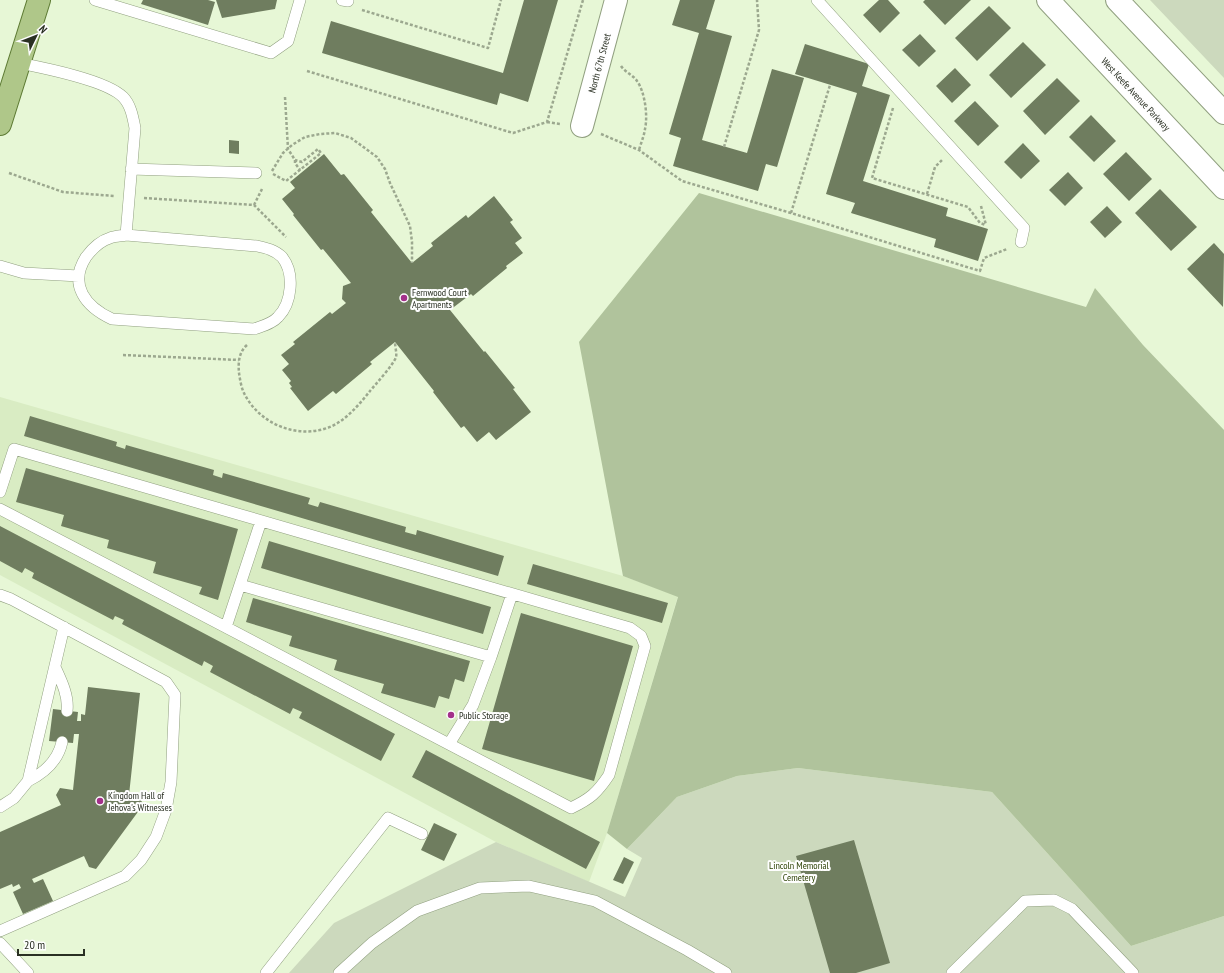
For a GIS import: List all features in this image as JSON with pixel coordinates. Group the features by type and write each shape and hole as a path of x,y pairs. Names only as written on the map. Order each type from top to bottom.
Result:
{"main road":[{"path":"0,124 39,0"}],"street":[{"name":"North 67th Street","path":"582,126 616,0"},
{"name":"West Keefe Avenue Parkway","path":"1048,0 1224,188"},
{"path":"1117,0 1224,113"}],"lane":[{"path":"95,0 271,53 288,41 300,0"},
{"path":"342,0 348,0"},
{"path":"817,0 1024,228 1021,242"},
{"path":"19,63 57,71 88,80 111,89 124,98 132,112 135,128 126,235"},
{"path":"131,169 256,173"},
{"path":"126,235 257,246 271,249 282,257 287,268 290,282 289,296 286,306 278,318 266,326 254,329 112,319 99,313 90,305 83,295 79,285 79,276 83,262 90,252 100,243 111,237 126,235"},
{"path":"0,266 24,273 79,276"},
{"path":"0,492 14,449 630,628 641,636 645,646 609,775 600,788 586,801 571,808 0,509"},
{"path":"226,627 261,521"},
{"path":"240,585 492,657"},
{"path":"449,744 473,705 492,657 512,594"},
{"path":"0,595 11,599 166,682 175,694 171,782 166,810 156,837 141,860 125,876 0,931"},
{"path":"28,781 64,627"},
{"path":"55,667 63,686 68,705 67,711"},
{"path":"0,807 14,798 28,781 41,774 51,765 60,749 62,742"},
{"path":"266,973 388,818 422,834"},
{"path":"339,973 372,943 417,911 480,888 529,886 595,901 687,950 726,973"},
{"path":"952,973 1026,901 1054,900 1072,909 1134,973"},
{"path":"0,943 28,973"}],"path":[{"path":"376,15 488,48 501,0"},
{"path":"547,122 583,0"},
{"path":"724,147 760,30 758,0"},
{"path":"620,60 621,67 636,80 643,92 646,110 646,128 638,150"},
{"path":"307,71 513,133 547,122 582,126 638,150 682,181 980,271 984,258 1021,242"},
{"path":"791,213 830,85"},
{"path":"285,97 288,149 295,160 295,164 300,170"},
{"path":"892,114 872,178 968,207 980,223 986,225"},
{"path":"295,160 302,162 318,149 321,153 286,181 271,173 288,149 305,137 320,134 334,133 351,138 377,157 385,169 410,226 412,263"},
{"path":"927,194 936,168"},
{"path":"9,173 63,192 93,195"},
{"path":"254,205 264,186"},
{"path":"138,197 254,205 286,238"},
{"path":"250,342 244,348 238,367 244,393 252,405 262,416 277,426 293,431 311,432 325,429 339,422 356,409 396,358 395,342"},
{"path":"123,355 239,360"}],"shaded area":[{"path":"699,193 1086,307 1095,288 1143,345 1224,430 1224,916 1131,946 992,792 798,768 737,776 677,797 627,849 607,833 678,597 623,576 579,342"},
{"name":"Public Storage","path":"0,397 623,576 678,596 607,833 589,882 496,842 0,575"}],"green space":[{"path":"1150,0 1224,0 1224,78"},
{"name":"Lincoln Memorial Cemetery","path":"798,768 992,792 1131,946 1224,916 1224,973 289,973 334,923 496,842 625,897 642,858 627,849 677,797 737,776"}],"building":[{"path":"143,0 208,0 215,2 208,25 141,4"},
{"path":"216,0 277,0 275,9 222,18"},
{"path":"524,0 558,0 528,102 500,93 497,105 322,53 331,21 503,73"},
{"path":"680,0 715,0 706,29 732,36 702,140 747,153 772,69 804,78 777,167 766,164 758,191 673,166 681,138 669,134 699,33 672,25"},
{"path":"879,0 888,0 900,13 880,33 863,15"},
{"path":"925,0 971,0 945,25 923,2"},
{"path":"989,6 1011,28 977,61 955,38"},
{"path":"920,34 936,51 919,67 902,50"},
{"path":"1023,42 1046,65 1011,98 989,75"},
{"path":"805,44 869,64 862,86 890,95 863,181 948,208 946,216 988,229 978,261 934,247 936,239 851,213 855,203 826,194 857,93 795,74"},
{"path":"955,68 971,85 952,103 936,86"},
{"path":"1057,78 1080,101 1045,135 1023,111"},
{"path":"975,101 999,126 978,146 954,121"},
{"path":"1091,115 1116,141 1094,162 1069,137"},
{"path":"229,140 239,141 239,154 229,153"},
{"path":"1023,143 1040,161 1021,179 1004,162"},
{"path":"1126,152 1152,179 1129,201 1103,174"},
{"name":"Fernwood Court Apartments","path":"324,154 341,175 344,174 373,210 371,212 412,263 433,246 431,243 466,215 468,218 494,196 513,220 510,222 522,238 515,243 523,253 506,266 507,268 473,296 471,294 450,310 515,388 513,389 531,412 496,440 489,432 477,442 464,426 461,428 395,342 370,362 372,364 336,394 333,391 308,411 290,388 292,387 289,383 291,381 282,370 289,364 281,355 295,344 293,342 330,312 332,314 346,303 342,299 343,286 351,283 323,249 321,250 282,199 295,188 290,182"},
{"path":"1068,172 1083,188 1065,206 1049,190"},
{"path":"1160,189 1197,227 1171,251 1135,213"},
{"path":"1107,206 1122,222 1105,238 1090,222"},
{"path":"1214,243 1224,254 1223,307 1187,269"},
{"path":"30,416 117,442 116,446 125,449 126,445 214,470 213,475 222,478 223,473 310,498 308,504 318,507 320,502 406,527 405,532 416,535 417,530 504,556 498,576 24,436"},
{"path":"26,468 238,529 218,600 199,594 202,587 153,573 156,562 107,548 109,540 61,526 64,515 16,502"},
{"path":"0,526 395,734 381,761 299,718 302,712 293,708 290,714 210,672 213,666 204,661 202,666 122,624 124,620 115,616 113,620 32,578 34,573 25,568 22,573 0,561"},
{"path":"269,541 491,607 483,634 261,568"},
{"path":"533,564 668,603 662,623 527,584"},
{"path":"253,598 470,661 464,682 455,679 449,699 439,696 435,708 381,693 384,684 334,670 337,660 289,646 292,636 246,622"},
{"path":"521,613 633,646 594,781 482,749"},
{"name":"Kingdom Hall of Jehova's Witnesses","path":"88,687 140,693 129,795 140,797 143,805 96,869 89,867 84,856 32,879 34,883 43,879 53,901 23,914 13,892 21,888 19,884 13,887 12,884 0,889 0,832 61,805 56,795 60,788 73,790 79,734 74,734 73,743 49,741 53,709 78,712 77,721 81,721 81,714 85,715"},
{"path":"426,750 600,842 586,869 412,777"},
{"path":"434,823 457,834 444,861 421,850"},
{"path":"854,840 890,963 856,973 830,973 796,856"},
{"path":"624,857 634,862 623,884 613,880"}],"place":[{"name":"Fernwood Court Apartments","path":"404,298"},
{"name":"Public Storage","path":"451,715"},
{"name":"Kingdom Hall of Jehova's Witnesses","path":"100,801"}]}
